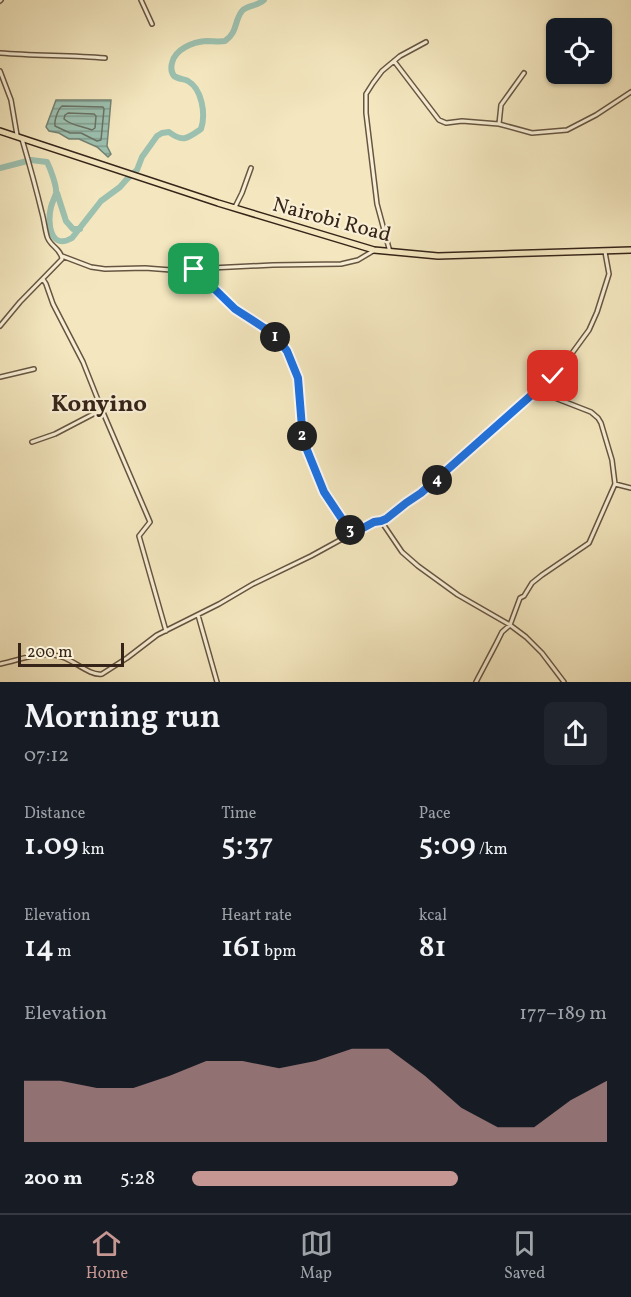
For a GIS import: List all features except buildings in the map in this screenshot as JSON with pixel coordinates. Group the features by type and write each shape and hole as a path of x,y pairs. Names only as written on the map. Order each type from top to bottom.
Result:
{"highway":[{"name":"Nairobi Road","path":"0,131 235,209 374,250 438,256 631,250"}],"street":[{"path":"141,0 152,24"},
{"path":"390,252 377,204 366,94 382,71 400,56 426,42"},
{"path":"0,53 105,58"},
{"path":"394,61 441,122 446,123 462,121 499,124 532,133 567,130 596,115 631,92"},
{"path":"0,71 11,100 48,240 61,252 62,256 91,267 105,269 194,269 341,264 358,261 374,250"},
{"path":"499,124 501,105 524,73"},
{"path":"235,209 251,168"},
{"path":"0,664 49,654 70,660 93,674 102,674 166,631 272,574 294,565 374,522 381,521 431,485 553,376 589,330 597,312 609,274 604,251"},
{"path":"0,326 62,259 62,256"},
{"path":"194,269 235,309 269,331 287,351 298,378 303,440 324,492 352,534"},
{"path":"43,279 53,304 83,362 150,522 139,536 166,631"},
{"path":"0,377 34,369"},
{"path":"476,682 502,632 510,625 520,598 524,596 532,583 589,543 615,484 612,460 598,418 591,412 537,391"},
{"path":"32,442 55,434 102,410"},
{"path":"615,484 631,488"},
{"path":"381,521 402,552 458,595 510,625 526,637 542,653 564,682"},
{"path":"198,614 217,682"}],"water":[{"path":"56,100 111,100 107,146 111,154 108,157 97,147 79,139 69,139 59,133 49,131 46,127"}],"waterway":[{"path":"0,168 31,160 47,162 56,190 51,205 50,227 59,241 72,238 101,201 137,170 142,157 157,136 169,132 185,138 201,129 203,109 197,90 188,81 172,73 172,63 177,54 185,47 196,43 225,41 232,34 242,11 264,0"},
{"path":"57,193 66,221 73,229 80,229"}],"district":[{"name":"Konyino","path":"99,403"}],"route":[{"path":"194,269 235,309 269,331 287,351 298,378 303,440 324,492 352,534 374,522 386,519 421,493 553,376"}]}
